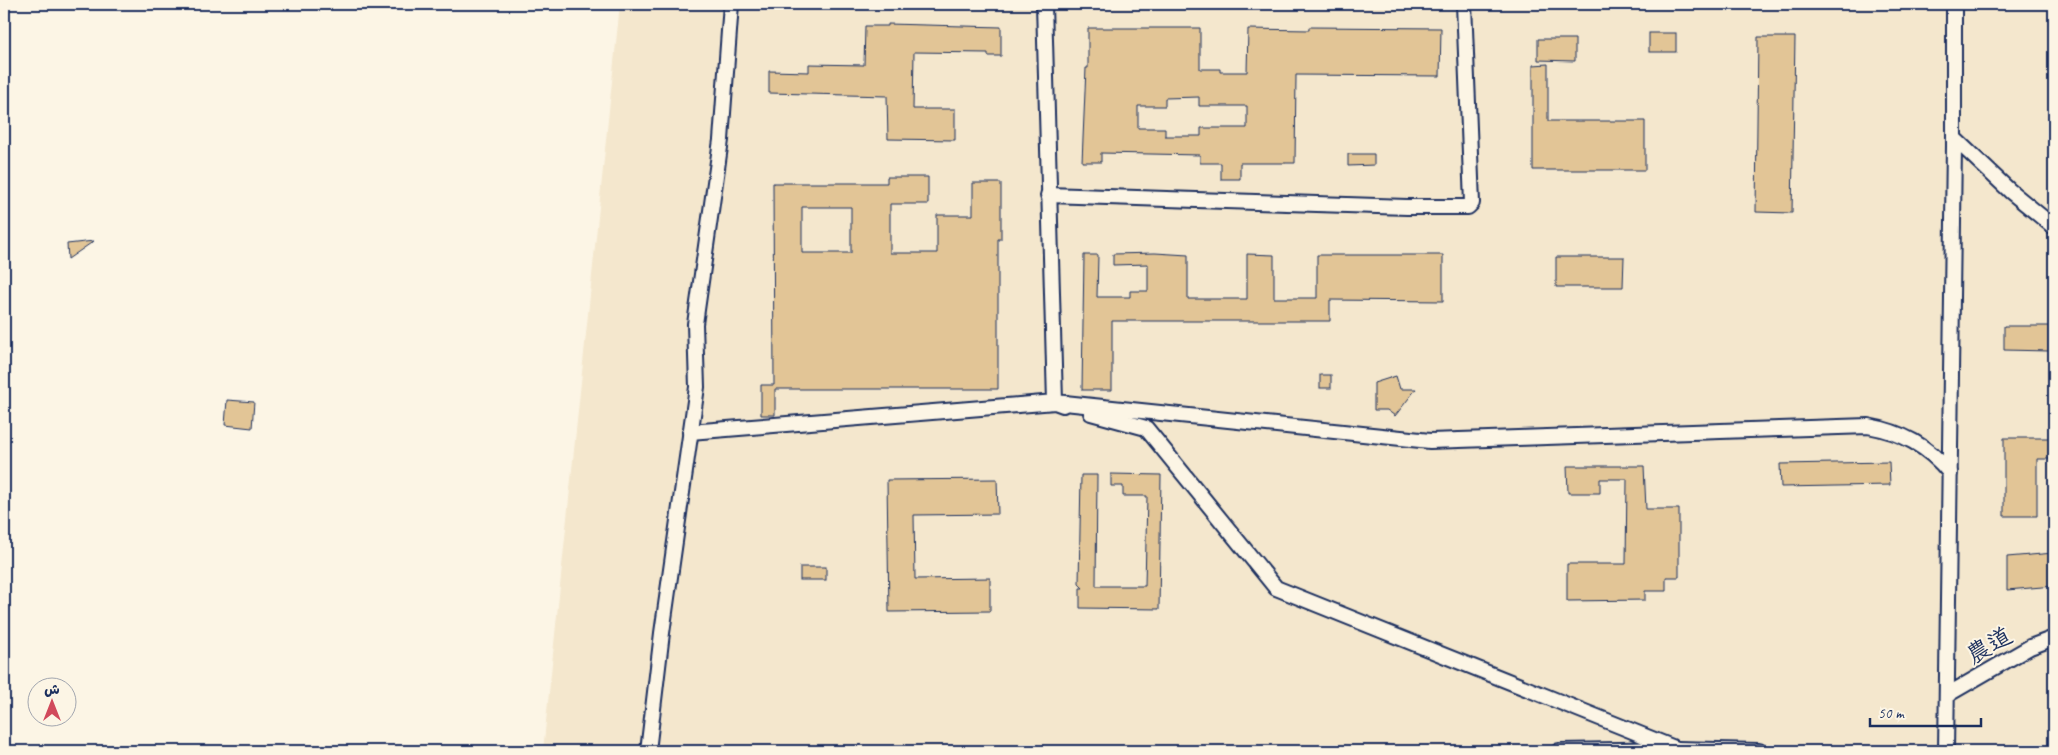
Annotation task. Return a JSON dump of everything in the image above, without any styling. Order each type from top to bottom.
[{"type":"street","points":[[648,751],[662,633],[696,387],[695,324],[721,140],[730,4]]},
{"type":"street","points":[[1044,4],[1055,402]]},
{"type":"street","points":[[1048,195],[1408,207],[1468,207],[1472,203],[1472,170],[1464,4]]},
{"type":"street","points":[[1946,751],[1954,4]]},
{"type":"street","points":[[1954,138],[2010,191],[2054,227]]},
{"type":"street","points":[[690,432],[1055,402],[1430,441],[1868,426],[1882,428],[1909,438],[1932,453],[1950,473]]},
{"type":"street","points":[[1055,402],[1146,428],[1276,588],[1677,749]]},
{"type":"street","name":"農道","points":[[1947,695],[2030,647],[2054,638]]},
{"type":"street","points":[[1559,751],[1677,749],[1759,751]]},
{"type":"shaded area","points":[[620,4],[2054,4],[2054,751],[543,751]]},
{"type":"building","points":[[888,24],[1001,27],[1001,56],[988,56],[988,53],[914,52],[913,109],[955,109],[955,140],[888,139],[887,96],[769,93],[769,71],[809,72],[809,64],[864,65],[865,26],[888,26]]},
{"type":"building","points":[[1309,27],[1441,28],[1440,76],[1296,75],[1295,163],[1240,163],[1240,179],[1221,179],[1221,163],[1200,163],[1200,155],[1101,153],[1101,162],[1082,162],[1086,68],[1088,68],[1088,28],[1200,28],[1200,69],[1220,69],[1220,72],[1247,72],[1248,29],[1309,30]],"holes":[[[1199,97],[1199,106],[1247,106],[1247,128],[1201,128],[1201,136],[1165,136],[1165,128],[1138,128],[1138,106],[1165,106],[1165,98]]]},
{"type":"building","points":[[1649,33],[1676,33],[1676,52],[1649,52]]},
{"type":"building","points":[[1758,37],[1795,37],[1792,213],[1756,212]]},
{"type":"building","points":[[1538,39],[1575,39],[1575,61],[1538,60]]},
{"type":"building","points":[[1548,64],[1548,121],[1645,121],[1645,170],[1533,170],[1533,65]]},
{"type":"building","points":[[1348,154],[1374,154],[1374,165],[1348,166]]},
{"type":"building","points":[[887,177],[928,177],[928,204],[890,204],[890,253],[937,253],[937,215],[973,215],[973,183],[1001,183],[1001,239],[998,239],[998,389],[775,389],[775,415],[761,415],[761,385],[774,385],[773,183],[887,183]],"holes":[[[802,207],[851,207],[851,253],[802,253]]]},
{"type":"building","points":[[94,241],[68,259],[67,244]]},
{"type":"building","points":[[1155,253],[1188,255],[1188,299],[1247,299],[1247,254],[1274,255],[1274,298],[1317,298],[1317,255],[1443,255],[1443,301],[1330,300],[1330,321],[1112,321],[1112,390],[1082,390],[1084,255],[1098,255],[1097,297],[1130,297],[1130,291],[1148,291],[1148,264],[1113,265],[1113,254]]},
{"type":"building","points":[[1556,257],[1624,257],[1623,287],[1556,287]]},
{"type":"building","points":[[2004,326],[2049,326],[2049,351],[2004,350]]},
{"type":"building","points":[[1320,375],[1331,375],[1331,388],[1320,388]]},
{"type":"building","points":[[1396,376],[1400,389],[1416,389],[1395,416],[1387,410],[1374,410],[1374,383]]},
{"type":"building","points":[[227,400],[254,402],[252,428],[225,425]]},
{"type":"building","points":[[2004,438],[2054,438],[2054,459],[2037,459],[2037,516],[2004,516]]},
{"type":"building","points":[[1889,462],[1890,485],[1781,487],[1780,464]]},
{"type":"building","points":[[1567,466],[1644,466],[1646,509],[1679,509],[1679,577],[1666,577],[1666,591],[1645,591],[1645,600],[1567,601],[1567,564],[1626,564],[1627,479],[1600,479],[1600,493],[1568,493]]},
{"type":"building","points":[[1111,474],[1161,475],[1159,609],[1080,608],[1080,588],[1083,588],[1079,584],[1081,475],[1097,475],[1096,586],[1145,586],[1147,496],[1123,496],[1123,486],[1111,486]]},
{"type":"building","points":[[997,479],[998,514],[914,515],[915,579],[990,578],[990,611],[889,612],[887,480]]},
{"type":"building","points":[[2054,553],[2054,586],[2007,590],[2007,557]]},
{"type":"building","points":[[800,567],[826,567],[826,580],[800,580]]}]
